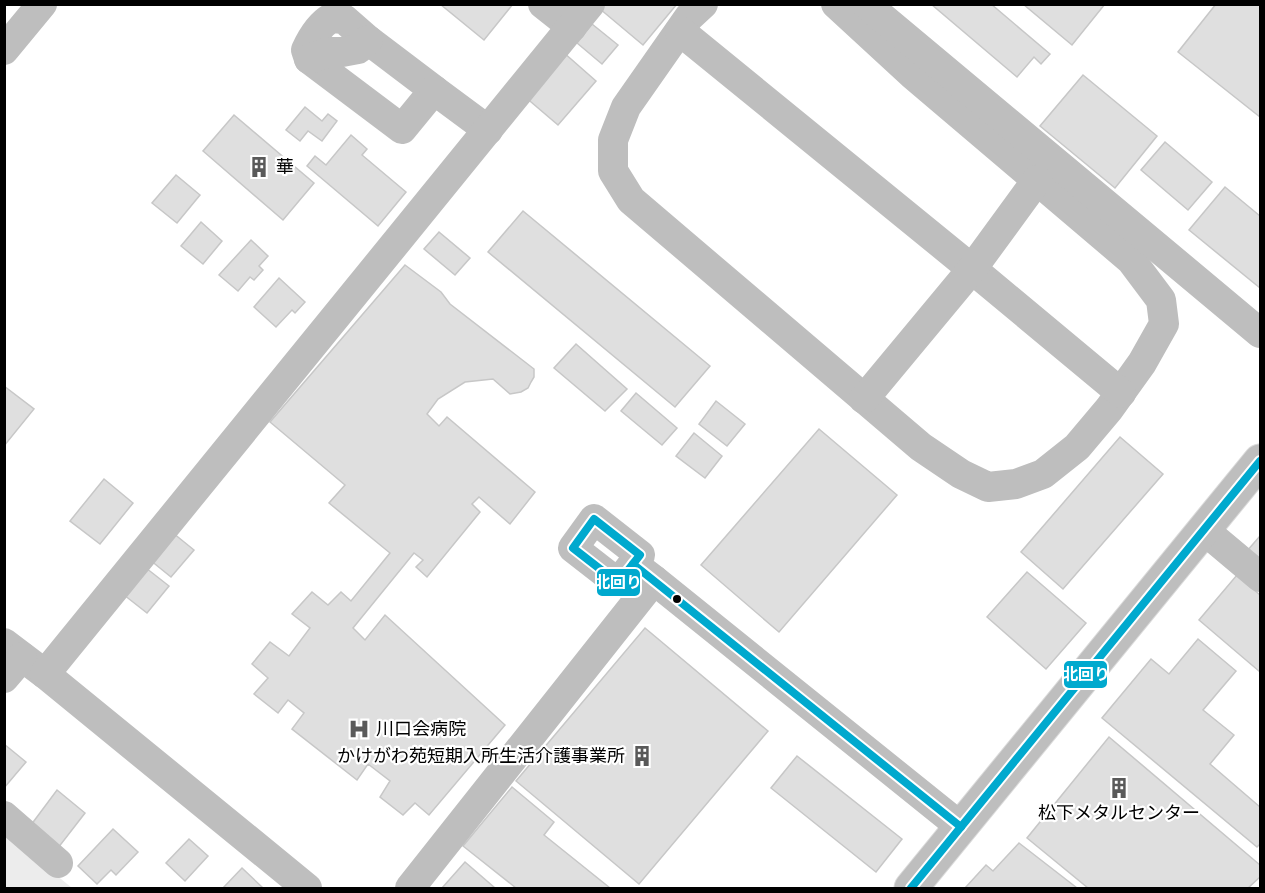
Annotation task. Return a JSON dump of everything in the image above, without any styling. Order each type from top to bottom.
[{"type":"main road","points":[[911,888],[1260,461]]},
{"type":"street","points":[[4,50],[42,4]]},
{"type":"street","points":[[307,888],[19,663],[488,130],[581,16],[543,4]]},
{"type":"street","points":[[703,4],[689,17],[626,107],[613,140],[613,171],[631,200],[921,447],[961,474],[988,487],[1016,484],[1043,474],[1077,447],[1142,363],[1164,324],[1161,300],[1131,260],[912,74],[836,4]]},
{"type":"street","points":[[866,4],[1260,333]]},
{"type":"street","points":[[434,90],[402,129],[309,59],[306,50],[324,22],[331,18],[344,19],[368,40],[488,130]]},
{"type":"street","points":[[680,31],[1121,393]]},
{"type":"street","points":[[864,399],[972,269],[1037,180]]},
{"type":"street","points":[[1204,530],[1260,577]]},
{"type":"street","points":[[410,888],[644,572],[962,827]]},
{"type":"street","points":[[4,816],[58,863]]},
{"type":"shaded area","points":[[5,833],[72,888],[5,888]]},
{"type":"building","points":[[440,4],[513,4],[484,40]]},
{"type":"building","points":[[604,4],[677,4],[643,45],[600,9]]},
{"type":"building","points":[[931,4],[991,4],[1050,54],[1041,64],[1034,57],[1017,77]]},
{"type":"building","points":[[1023,4],[1105,4],[1072,45]]},
{"type":"building","points":[[1216,4],[1260,4],[1260,117],[1178,52]]},
{"type":"building","points":[[592,24],[618,45],[602,64],[577,43]]},
{"type":"building","points":[[563,52],[596,81],[558,125],[524,96]]},
{"type":"building","points":[[1083,75],[1157,136],[1115,188],[1040,126]]},
{"type":"building","points":[[305,107],[322,121],[328,114],[337,121],[322,141],[308,131],[300,141],[286,130]]},
{"type":"building","name":"華","points":[[234,115],[314,183],[283,220],[203,151]]},
{"type":"building","points":[[351,135],[367,149],[362,155],[406,192],[378,226],[307,166],[315,156],[326,165]]},
{"type":"building","points":[[1165,142],[1212,182],[1188,210],[1141,170]]},
{"type":"building","points":[[176,175],[200,195],[177,223],[152,203]]},
{"type":"building","points":[[1225,187],[1260,216],[1260,288],[1189,230]]},
{"type":"building","points":[[523,211],[710,366],[675,407],[488,252]]},
{"type":"building","points":[[201,222],[222,241],[203,264],[181,246]]},
{"type":"building","points":[[439,232],[470,258],[455,275],[424,249]]},
{"type":"building","points":[[251,240],[268,256],[259,266],[263,270],[254,280],[250,277],[238,291],[219,275]]},
{"type":"building","points":[[405,265],[441,292],[450,304],[534,369],[534,377],[528,388],[521,392],[510,394],[493,379],[465,382],[438,399],[427,414],[439,426],[447,417],[535,492],[510,524],[479,497],[472,504],[480,512],[427,577],[416,567],[423,560],[414,553],[353,628],[365,640],[385,615],[505,725],[429,815],[415,803],[403,815],[380,797],[390,781],[368,764],[357,780],[292,729],[304,713],[288,700],[278,713],[254,694],[268,678],[252,664],[270,642],[289,656],[310,628],[292,614],[312,592],[328,605],[341,592],[351,601],[390,553],[329,503],[345,485],[270,422]]},
{"type":"building","points":[[279,278],[305,302],[295,313],[292,310],[276,327],[254,307]]},
{"type":"building","points":[[576,344],[627,389],[605,411],[554,368]]},
{"type":"building","points":[[4,386],[34,409],[4,446]]},
{"type":"building","points":[[636,393],[677,428],[662,445],[621,411]]},
{"type":"building","points":[[716,401],[745,424],[727,446],[699,424]]},
{"type":"building","points":[[819,429],[897,495],[779,632],[701,565]]},
{"type":"building","points":[[694,433],[722,456],[705,478],[676,456]]},
{"type":"building","points":[[1120,437],[1163,474],[1063,589],[1021,552]]},
{"type":"building","points":[[104,479],[133,503],[100,544],[70,521]]},
{"type":"building","points":[[173,533],[194,550],[171,577],[150,560]]},
{"type":"building","points":[[1260,536],[1260,562],[1247,551]]},
{"type":"building","points":[[146,568],[169,586],[147,613],[124,595]]},
{"type":"building","points":[[1027,572],[1086,623],[1046,669],[987,617]]},
{"type":"building","points":[[1237,575],[1260,595],[1260,672],[1199,620]]},
{"type":"building","name":"かけがわ苑短期入所生活介護事業所","points":[[645,628],[768,731],[639,884],[516,781]]},
{"type":"building","points":[[1198,639],[1236,671],[1203,710],[1234,735],[1210,764],[1260,807],[1260,844],[1257,847],[1102,718],[1151,659],[1169,674]]},
{"type":"building","name":"松下メタルセンター","points":[[1109,737],[1260,865],[1260,877],[1248,888],[1088,888],[1027,838]]},
{"type":"building","points":[[4,744],[26,762],[4,788]]},
{"type":"building","points":[[797,756],[902,839],[876,872],[771,788]]},
{"type":"building","name":"かけがわ苑短期入所生活介護事業所","points":[[512,787],[554,822],[544,835],[610,888],[516,888],[463,846]]},
{"type":"building","points":[[57,790],[85,813],[58,848],[31,825]]},
{"type":"building","points":[[113,829],[138,852],[116,875],[111,870],[97,884],[78,866]]},
{"type":"building","points":[[189,839],[208,856],[185,881],[166,863]]},
{"type":"building","points":[[1019,843],[1077,888],[965,888],[986,865],[993,871]]},
{"type":"building","points":[[465,862],[495,888],[442,888]]},
{"type":"building","points":[[242,868],[263,888],[223,888]]},
{"type":"transit line","name":"北回り","points":[[911,888],[1260,461]]},
{"type":"transit line","name":"北回り","points":[[594,519],[640,555],[618,583],[573,548],[594,519]]},
{"type":"transit line","name":"北回り","points":[[633,564],[961,827]]},
{"type":"place","name":"華","points":[[259,167]]},
{"type":"place","name":"川口会病院","points":[[359,729]]},
{"type":"place","name":"かけがわ苑短期入所生活介護事業所","points":[[642,756]]},
{"type":"place","name":"松下メタルセンター","points":[[1119,788]]}]
